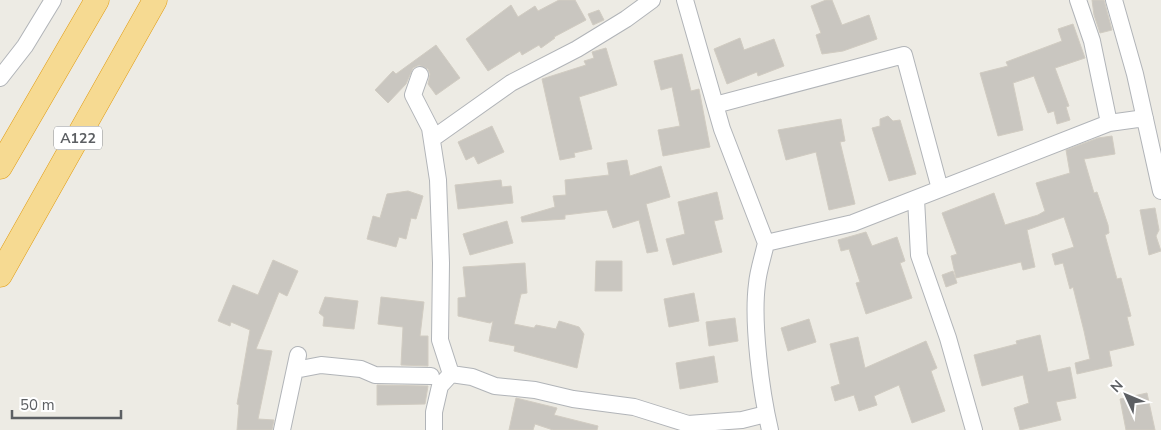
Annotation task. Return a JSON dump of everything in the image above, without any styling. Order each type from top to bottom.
[{"type":"highway","points":[[0,167],[97,0]]},
{"type":"highway","name":"A122","points":[[0,275],[155,0]]},
{"type":"street","points":[[0,78],[25,46],[52,0]]},
{"type":"street","points":[[432,139],[511,83],[577,49],[652,0]]},
{"type":"street","points":[[452,374],[472,377],[496,386],[535,390],[573,399],[634,407],[688,424],[742,420],[768,422],[757,321],[757,284],[766,243],[722,129],[684,0]]},
{"type":"street","points":[[1078,0],[1092,41],[1109,123]]},
{"type":"street","points":[[1114,0],[1145,118],[1157,154],[1161,192]]},
{"type":"street","points":[[715,105],[904,55],[940,190]]},
{"type":"street","points":[[420,76],[413,94],[430,128],[432,139],[439,198],[440,340],[452,374]]},
{"type":"street","points":[[766,243],[853,223],[1109,123],[1145,118]]},
{"type":"street","points":[[916,199],[920,255],[948,338],[974,430]]},
{"type":"street","points":[[282,430],[296,363],[361,369],[375,375],[431,376]]},
{"type":"street","points":[[434,430],[434,412],[440,386],[452,374]]},
{"type":"building","points":[[559,0],[575,0],[586,20],[554,37],[541,48],[539,45],[522,55],[520,51],[488,71],[466,39],[511,5],[518,17],[535,6],[538,11]]},
{"type":"building","points":[[826,0],[832,0],[842,25],[869,15],[877,39],[843,51],[822,54],[816,35],[821,33],[811,6]]},
{"type":"building","points":[[1092,0],[1104,0],[1112,30],[1100,33],[1094,15]]},
{"type":"building","points":[[599,10],[604,20],[593,25],[588,14]]},
{"type":"building","points":[[1073,24],[1085,58],[1055,68],[1069,106],[1066,107],[1070,120],[1057,124],[1054,111],[1048,113],[1034,76],[1013,83],[1023,130],[998,136],[980,73],[1008,66],[1006,62],[1062,41],[1058,29]]},
{"type":"building","points":[[740,38],[744,50],[774,39],[784,66],[758,76],[757,72],[727,84],[714,49]]},
{"type":"building","points":[[436,45],[460,78],[436,95],[428,84],[430,74],[428,69],[419,65],[413,68],[406,84],[388,103],[375,90],[393,71],[396,74]]},
{"type":"building","points":[[606,48],[617,85],[579,97],[592,149],[574,153],[575,157],[560,160],[542,79],[586,65],[584,61],[594,58],[592,52]]},
{"type":"building","points":[[682,54],[691,91],[699,89],[710,147],[663,156],[658,130],[680,126],[672,87],[661,90],[654,61]]},
{"type":"building","points":[[888,116],[893,121],[900,120],[916,174],[889,181],[872,128],[880,126],[880,119]]},
{"type":"building","points":[[841,119],[845,141],[840,142],[855,204],[829,210],[816,152],[786,160],[778,130]]},
{"type":"building","points":[[492,126],[504,152],[478,164],[474,156],[466,160],[458,142]]},
{"type":"building","points":[[1112,136],[1115,154],[1084,159],[1094,193],[1097,192],[1108,225],[1109,233],[1105,235],[1117,279],[1121,278],[1131,316],[1127,317],[1134,345],[1109,351],[1112,366],[1077,374],[1075,363],[1090,359],[1073,287],[1070,289],[1063,263],[1055,265],[1052,254],[1074,247],[1064,217],[1027,230],[1035,267],[1023,270],[1021,262],[956,278],[951,256],[957,254],[942,213],[994,193],[1005,225],[1038,215],[1045,211],[1036,183],[1070,173],[1066,150],[1098,138]]},
{"type":"building","points":[[627,160],[630,176],[661,166],[670,197],[646,204],[658,251],[647,253],[639,220],[613,228],[607,210],[565,215],[565,219],[522,222],[521,217],[555,207],[553,196],[566,195],[565,180],[609,175],[607,163]]},
{"type":"building","points":[[501,180],[502,187],[511,186],[513,203],[458,209],[455,185]]},
{"type":"building","points":[[408,191],[423,196],[416,219],[411,218],[406,239],[399,237],[396,247],[367,239],[373,216],[380,218],[387,194]]},
{"type":"building","points":[[717,192],[723,219],[714,221],[722,252],[673,265],[666,239],[685,234],[678,202]]},
{"type":"building","points":[[1155,208],[1159,230],[1156,236],[1161,251],[1149,255],[1140,210]]},
{"type":"building","points":[[507,221],[513,243],[470,255],[463,234]]},
{"type":"building","points":[[866,232],[872,246],[897,237],[905,261],[900,263],[912,298],[866,314],[856,283],[860,282],[849,249],[841,251],[838,240]]},
{"type":"building","points":[[273,260],[298,271],[287,296],[279,292],[256,349],[272,351],[258,419],[274,420],[272,430],[237,430],[239,405],[237,404],[250,330],[231,322],[230,326],[218,321],[233,285],[258,295]]},
{"type":"building","points":[[596,261],[622,261],[622,291],[595,291]]},
{"type":"building","points":[[525,263],[527,293],[521,294],[514,324],[534,328],[536,325],[556,329],[559,321],[579,327],[584,334],[577,368],[514,351],[515,346],[489,341],[493,321],[490,323],[458,316],[458,298],[466,297],[463,267]]},
{"type":"building","points":[[953,271],[957,283],[946,287],[942,275]]},
{"type":"building","points":[[694,293],[699,321],[669,327],[664,299]]},
{"type":"building","points":[[325,297],[358,301],[354,329],[323,326],[324,317],[319,313]]},
{"type":"building","points":[[381,297],[424,302],[420,336],[428,336],[428,366],[401,365],[403,327],[378,324]]},
{"type":"building","points":[[735,318],[738,341],[709,346],[706,322]]},
{"type":"building","points":[[809,319],[816,342],[788,351],[781,328]]},
{"type":"building","points":[[1040,335],[1048,372],[1070,367],[1076,398],[1056,402],[1061,420],[1020,430],[1014,408],[1029,403],[1023,375],[982,386],[974,355],[1017,344],[1016,341]]},
{"type":"building","points":[[858,337],[865,368],[926,341],[937,368],[931,371],[945,411],[912,423],[899,385],[874,396],[877,405],[859,411],[854,395],[835,401],[831,387],[840,384],[830,344]]},
{"type":"building","points":[[714,356],[718,382],[680,389],[676,363]]},
{"type":"building","points":[[377,385],[428,386],[425,404],[377,405]]},
{"type":"building","points":[[1147,393],[1155,430],[1126,430],[1120,399]]},
{"type":"building","points":[[516,398],[557,408],[554,415],[598,426],[597,430],[553,430],[535,424],[533,430],[509,430]]}]
